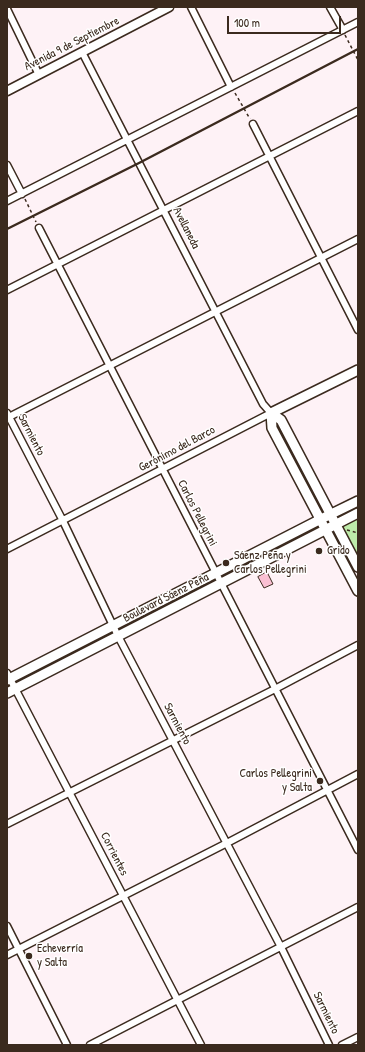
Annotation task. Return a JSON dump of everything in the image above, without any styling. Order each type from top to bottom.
[{"type":"main road","name":"Gerónimo del Barco","points":[[271,413],[358,370]]},
{"type":"main road","name":"Avellaneda","points":[[271,413],[281,420],[358,567]]},
{"type":"main road","name":"Avellaneda","points":[[271,413],[272,428],[358,591]]},
{"type":"main road","name":"Boulevard Sáenz Peña","points":[[8,677],[113,626],[358,501]]},
{"type":"main road","name":"Boulevard Sáenz Peña","points":[[11,691],[358,514]]},
{"type":"street","name":"Avenida 9 de Septiembre","points":[[7,91],[169,7]]},
{"type":"street","points":[[191,7],[231,87]]},
{"type":"street","points":[[330,7],[342,30]]},
{"type":"street","points":[[7,9],[39,75]]},
{"type":"street","points":[[7,201],[358,22]]},
{"type":"street","name":"Avellaneda","points":[[82,52],[263,404],[271,413]]},
{"type":"street","points":[[7,290],[358,111]]},
{"type":"street","points":[[253,124],[358,330]]},
{"type":"street","points":[[7,165],[22,194]]},
{"type":"street","name":"Carlos Pellegrini","points":[[39,228],[358,850]]},
{"type":"street","points":[[8,416],[110,366],[358,239]]},
{"type":"street","name":"Gerónimo del Barco","points":[[7,549],[163,470],[271,413]]},
{"type":"street","name":"Sarmiento","points":[[8,416],[63,521],[118,636],[281,947],[329,1045]]},
{"type":"street","points":[[7,824],[276,689],[358,645]]},
{"type":"street","name":"Corrientes","points":[[8,677],[11,691],[70,792],[201,1045]]},
{"type":"street","points":[[7,955],[227,843],[358,774]]},
{"type":"street","points":[[90,1045],[358,907]]},
{"type":"street","points":[[7,926],[68,1045]]},
{"type":"street","points":[[342,1045],[358,1037]]},
{"type":"path","points":[[342,30],[358,60]]},
{"type":"path","points":[[231,87],[253,124]]},
{"type":"path","points":[[22,194],[39,228]]},
{"type":"green space","points":[[358,513],[358,567],[337,525]]},
{"type":"building","points":[[267,572],[273,584],[264,588],[258,577]]},
{"type":"railway","points":[[7,229],[139,163],[358,49]]},
{"type":"place","name":"Grido","points":[[319,551]]},
{"type":"place","name":"Sáenz Peña y Carlos Pellegrini","points":[[226,563]]},
{"type":"place","name":"Carlos Pellegrini y Salta","points":[[320,781]]},
{"type":"place","name":"Echeverría y Salta","points":[[29,956]]}]
